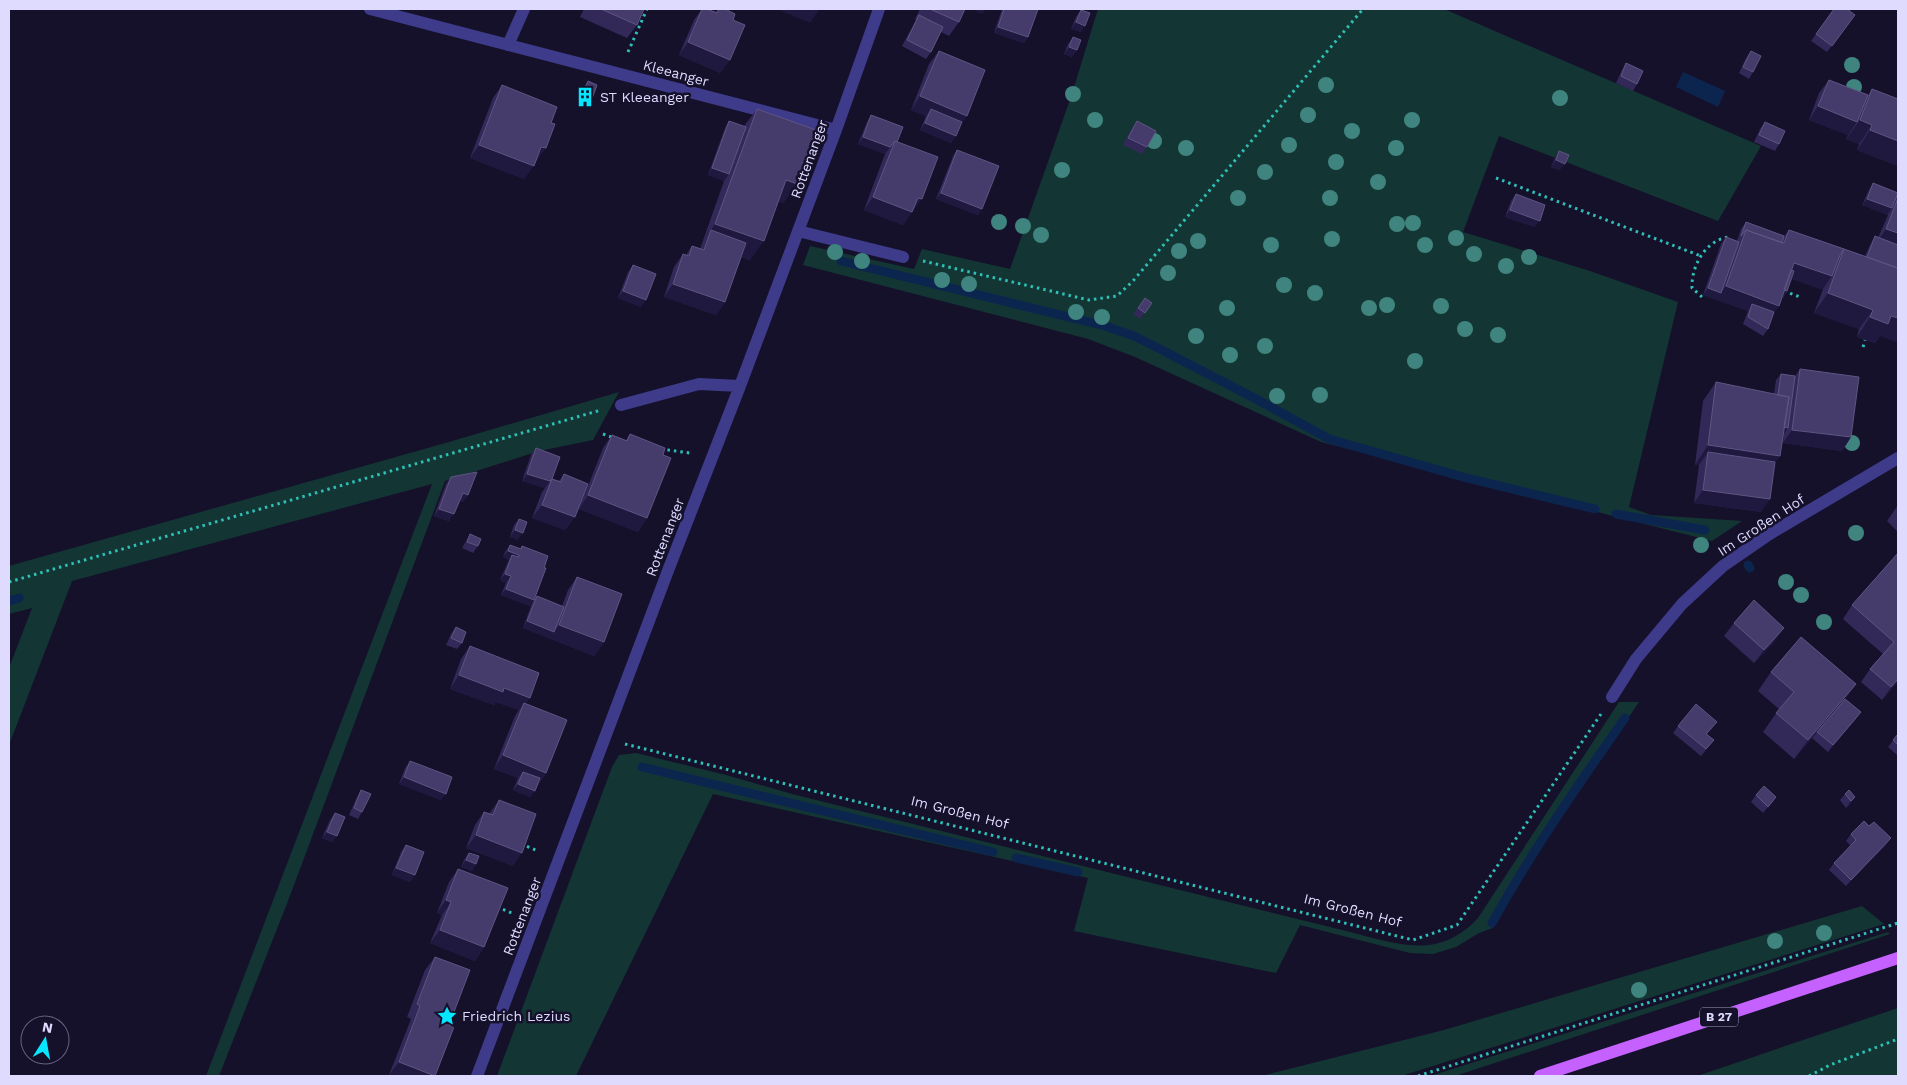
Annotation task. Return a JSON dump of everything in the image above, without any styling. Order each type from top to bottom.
[{"type":"main road","name":"B 27","points":[[1540,1076],[1898,958]]},
{"type":"street","name":"Kleeanger","points":[[370,9],[836,130]]},
{"type":"street","points":[[508,45],[524,9]]},
{"type":"street","name":"Rottenanger","points":[[478,1076],[740,386],[836,130],[879,9]]},
{"type":"street","points":[[798,231],[903,257]]},
{"type":"street","points":[[621,405],[699,384],[740,386]]},
{"type":"street","name":"Im Großen Hof","points":[[1612,697],[1636,659],[1682,604],[1723,566],[1768,534],[1898,458]]},
{"type":"path","points":[[618,73],[647,9]]},
{"type":"path","points":[[903,257],[1089,300],[1118,296],[1140,273],[1363,9]]},
{"type":"path","points":[[1496,178],[1701,256]]},
{"type":"path","points":[[1702,297],[1692,288],[1691,282],[1701,256],[1717,241],[1725,237],[1731,237]]},
{"type":"path","points":[[1780,290],[1800,297]]},
{"type":"path","points":[[1863,347],[1866,340]]},
{"type":"path","points":[[9,582],[621,405]]},
{"type":"path","points":[[603,434],[620,440]]},
{"type":"path","points":[[659,449],[713,456]]},
{"type":"path","name":"Im Großen Hof","points":[[606,739],[1413,940],[1457,925],[1612,697]]},
{"type":"path","points":[[1418,1076],[1898,923]]},
{"type":"path","points":[[1809,1076],[1830,1065],[1898,1039]]},
{"type":"green space","points":[[1098,9],[1444,9],[1761,146],[1718,221],[1499,136],[1463,232],[1590,271],[1678,302],[1629,507],[1651,515],[1742,521],[1712,541],[1321,442],[1135,357],[1088,339],[803,265],[810,246],[914,269],[922,249],[1010,269],[1071,97]]},
{"type":"green space","points":[[619,392],[593,440],[539,451],[445,481],[288,901],[219,1076],[206,1076],[432,484],[72,581],[9,745],[9,668],[32,608],[9,614],[9,566]]},
{"type":"green space","points":[[1619,702],[1639,702],[1525,870],[1493,928],[1479,933],[1456,947],[1433,954],[1410,953],[1300,925],[1276,973],[1074,931],[1088,878],[713,794],[576,1076],[497,1076],[612,767],[619,755],[636,753],[726,775],[792,794],[1379,940],[1414,945],[1430,945],[1447,941],[1462,932],[1478,918]]},
{"type":"green space","points":[[1862,906],[1884,924],[1401,1076],[1261,1076],[1444,1030]]},
{"type":"green space","points":[[1888,932],[1890,934],[1455,1076],[1430,1076]]},
{"type":"green space","points":[[1898,1008],[1898,1076],[1697,1076]]},
{"type":"water","points":[[1683,72],[1725,91],[1718,107],[1676,87]]},
{"type":"building","points":[[601,9],[644,9],[637,25]]},
{"type":"building","points":[[702,9],[717,13],[719,9],[725,9],[735,14],[733,20],[745,25],[730,60],[688,42]]},
{"type":"building","points":[[930,9],[965,9],[959,22]]},
{"type":"building","points":[[1004,9],[1038,9],[1028,37],[998,27]]},
{"type":"building","points":[[1834,9],[1847,9],[1855,15],[1832,46],[1816,34]]},
{"type":"building","points":[[1081,10],[1090,13],[1085,26],[1076,22]]},
{"type":"building","points":[[919,15],[943,27],[931,52],[907,40]]},
{"type":"building","points":[[1073,37],[1081,40],[1077,50],[1069,47]]},
{"type":"building","points":[[939,51],[985,70],[967,116],[920,96]]},
{"type":"building","points":[[1751,51],[1761,56],[1753,72],[1743,67]]},
{"type":"building","points":[[1626,63],[1643,71],[1637,84],[1621,76]]},
{"type":"building","points":[[1829,80],[1868,95],[1857,122],[1818,106]]},
{"type":"building","points":[[588,81],[597,85],[592,99],[582,96]]},
{"type":"building","points":[[502,85],[557,107],[551,123],[555,124],[546,148],[541,147],[534,166],[479,145]]},
{"type":"building","points":[[1872,89],[1898,99],[1898,141],[1870,130],[1872,125],[1860,120]]},
{"type":"building","points":[[757,109],[816,130],[797,184],[786,180],[764,241],[715,224]]},
{"type":"building","points":[[931,109],[962,122],[956,136],[925,123]]},
{"type":"building","points":[[871,115],[903,127],[897,142],[895,141],[890,147],[863,137]]},
{"type":"building","points":[[729,121],[746,127],[729,174],[712,168]]},
{"type":"building","points":[[1137,121],[1156,131],[1147,147],[1128,138]]},
{"type":"building","points":[[1765,122],[1785,131],[1779,144],[1759,135]]},
{"type":"building","points":[[895,141],[938,157],[922,199],[918,198],[912,212],[873,197]]},
{"type":"building","points":[[957,150],[999,166],[982,209],[941,193]]},
{"type":"building","points":[[1559,151],[1569,155],[1565,164],[1556,160]]},
{"type":"building","points":[[1873,183],[1898,193],[1892,208],[1867,199]]},
{"type":"building","points":[[1516,194],[1545,205],[1540,221],[1510,210]]},
{"type":"building","points":[[1898,198],[1898,233],[1886,229]]},
{"type":"building","points":[[1746,222],[1784,236],[1782,243],[1746,230],[1741,236]]},
{"type":"building","points":[[711,230],[746,243],[725,302],[673,284],[683,254],[689,256],[692,246],[704,250]]},
{"type":"building","points":[[1746,230],[1784,243],[1789,230],[1844,249],[1832,276],[1794,263],[1779,306],[1726,286]]},
{"type":"building","points":[[1875,236],[1898,245],[1897,268],[1867,257]]},
{"type":"building","points":[[1726,237],[1739,242],[1721,293],[1708,288]]},
{"type":"building","points":[[1844,249],[1898,268],[1898,318],[1891,316],[1888,324],[1870,317],[1873,310],[1828,293]]},
{"type":"building","points":[[633,265],[656,274],[646,300],[623,291]]},
{"type":"building","points":[[1791,270],[1794,271],[1787,291],[1784,290]]},
{"type":"building","points":[[1145,298],[1152,303],[1145,313],[1138,308]]},
{"type":"building","points":[[1752,304],[1774,312],[1768,329],[1748,317]]},
{"type":"building","points":[[1800,369],[1859,377],[1851,437],[1792,430]]},
{"type":"building","points":[[1781,374],[1795,376],[1788,428],[1784,427],[1789,397],[1778,395]]},
{"type":"building","points":[[1716,382],[1789,397],[1780,456],[1708,445]]},
{"type":"building","points":[[630,434],[665,448],[663,455],[671,458],[647,518],[588,495],[612,435],[627,441]]},
{"type":"building","points":[[536,448],[560,457],[550,481],[527,474]]},
{"type":"building","points":[[1708,452],[1775,462],[1770,499],[1703,490]]},
{"type":"building","points":[[477,472],[468,495],[463,493],[454,514],[439,509],[451,477]]},
{"type":"building","points":[[564,474],[588,484],[575,517],[542,505],[552,479],[561,482]]},
{"type":"building","points":[[519,519],[527,522],[523,533],[515,530]]},
{"type":"building","points":[[470,534],[481,539],[478,546],[467,542]]},
{"type":"building","points":[[510,545],[521,549],[522,546],[548,556],[544,568],[546,568],[534,600],[506,589],[511,576],[505,574],[512,555],[518,557],[519,555],[508,551]]},
{"type":"building","points":[[1898,553],[1898,679],[1891,687],[1870,669],[1894,642],[1852,605]]},
{"type":"building","points":[[577,577],[622,594],[604,642],[559,625]]},
{"type":"building","points":[[537,596],[564,607],[554,632],[527,621]]},
{"type":"building","points":[[1754,600],[1784,628],[1764,650],[1734,623]]},
{"type":"building","points":[[456,627],[466,632],[462,643],[451,638]]},
{"type":"building","points":[[1801,637],[1856,684],[1808,740],[1776,713],[1794,692],[1771,672]]},
{"type":"building","points":[[470,646],[539,673],[530,698],[504,688],[503,692],[459,675]]},
{"type":"building","points":[[1845,699],[1861,712],[1833,745],[1817,732]]},
{"type":"building","points":[[524,703],[567,720],[546,773],[503,755]]},
{"type":"building","points":[[1696,704],[1717,722],[1706,734],[1714,740],[1706,749],[1678,726]]},
{"type":"building","points":[[1898,734],[1898,745],[1893,740]]},
{"type":"building","points":[[410,761],[452,777],[446,794],[404,777]]},
{"type":"building","points":[[523,772],[540,778],[535,791],[518,784]]},
{"type":"building","points":[[1764,786],[1776,797],[1768,807],[1756,795]]},
{"type":"building","points":[[361,790],[371,794],[362,812],[354,808]]},
{"type":"building","points":[[1849,790],[1855,797],[1851,801],[1845,794]]},
{"type":"building","points":[[499,800],[536,814],[522,853],[476,835],[484,812],[493,815]]},
{"type":"building","points":[[335,813],[345,817],[337,836],[327,832]]},
{"type":"building","points":[[1864,821],[1869,826],[1874,822],[1891,838],[1851,880],[1834,863],[1856,840],[1851,834]]},
{"type":"building","points":[[406,845],[424,852],[415,875],[396,868]]},
{"type":"building","points":[[469,853],[479,856],[476,864],[466,860]]},
{"type":"building","points":[[458,869],[508,888],[484,947],[440,930],[451,902],[446,900]]},
{"type":"building","points":[[435,957],[470,970],[449,1025],[454,1027],[435,1076],[399,1062],[420,1006],[417,1004]]},
{"type":"waterway","points":[[841,261],[1105,326],[1134,336],[1158,348],[1329,439],[1463,477],[1595,509]]},
{"type":"waterway","points":[[1616,514],[1705,530]]},
{"type":"waterway","points":[[9,601],[19,598]]},
{"type":"waterway","points":[[1492,923],[1539,844],[1625,718]]},
{"type":"waterway","points":[[642,767],[993,852]]},
{"type":"waterway","points":[[1016,858],[1078,872]]},
{"type":"place","name":"ST Kleeanger","points":[[585,97]]},
{"type":"place","name":"Friedrich Lezius","points":[[447,1016]]}]
